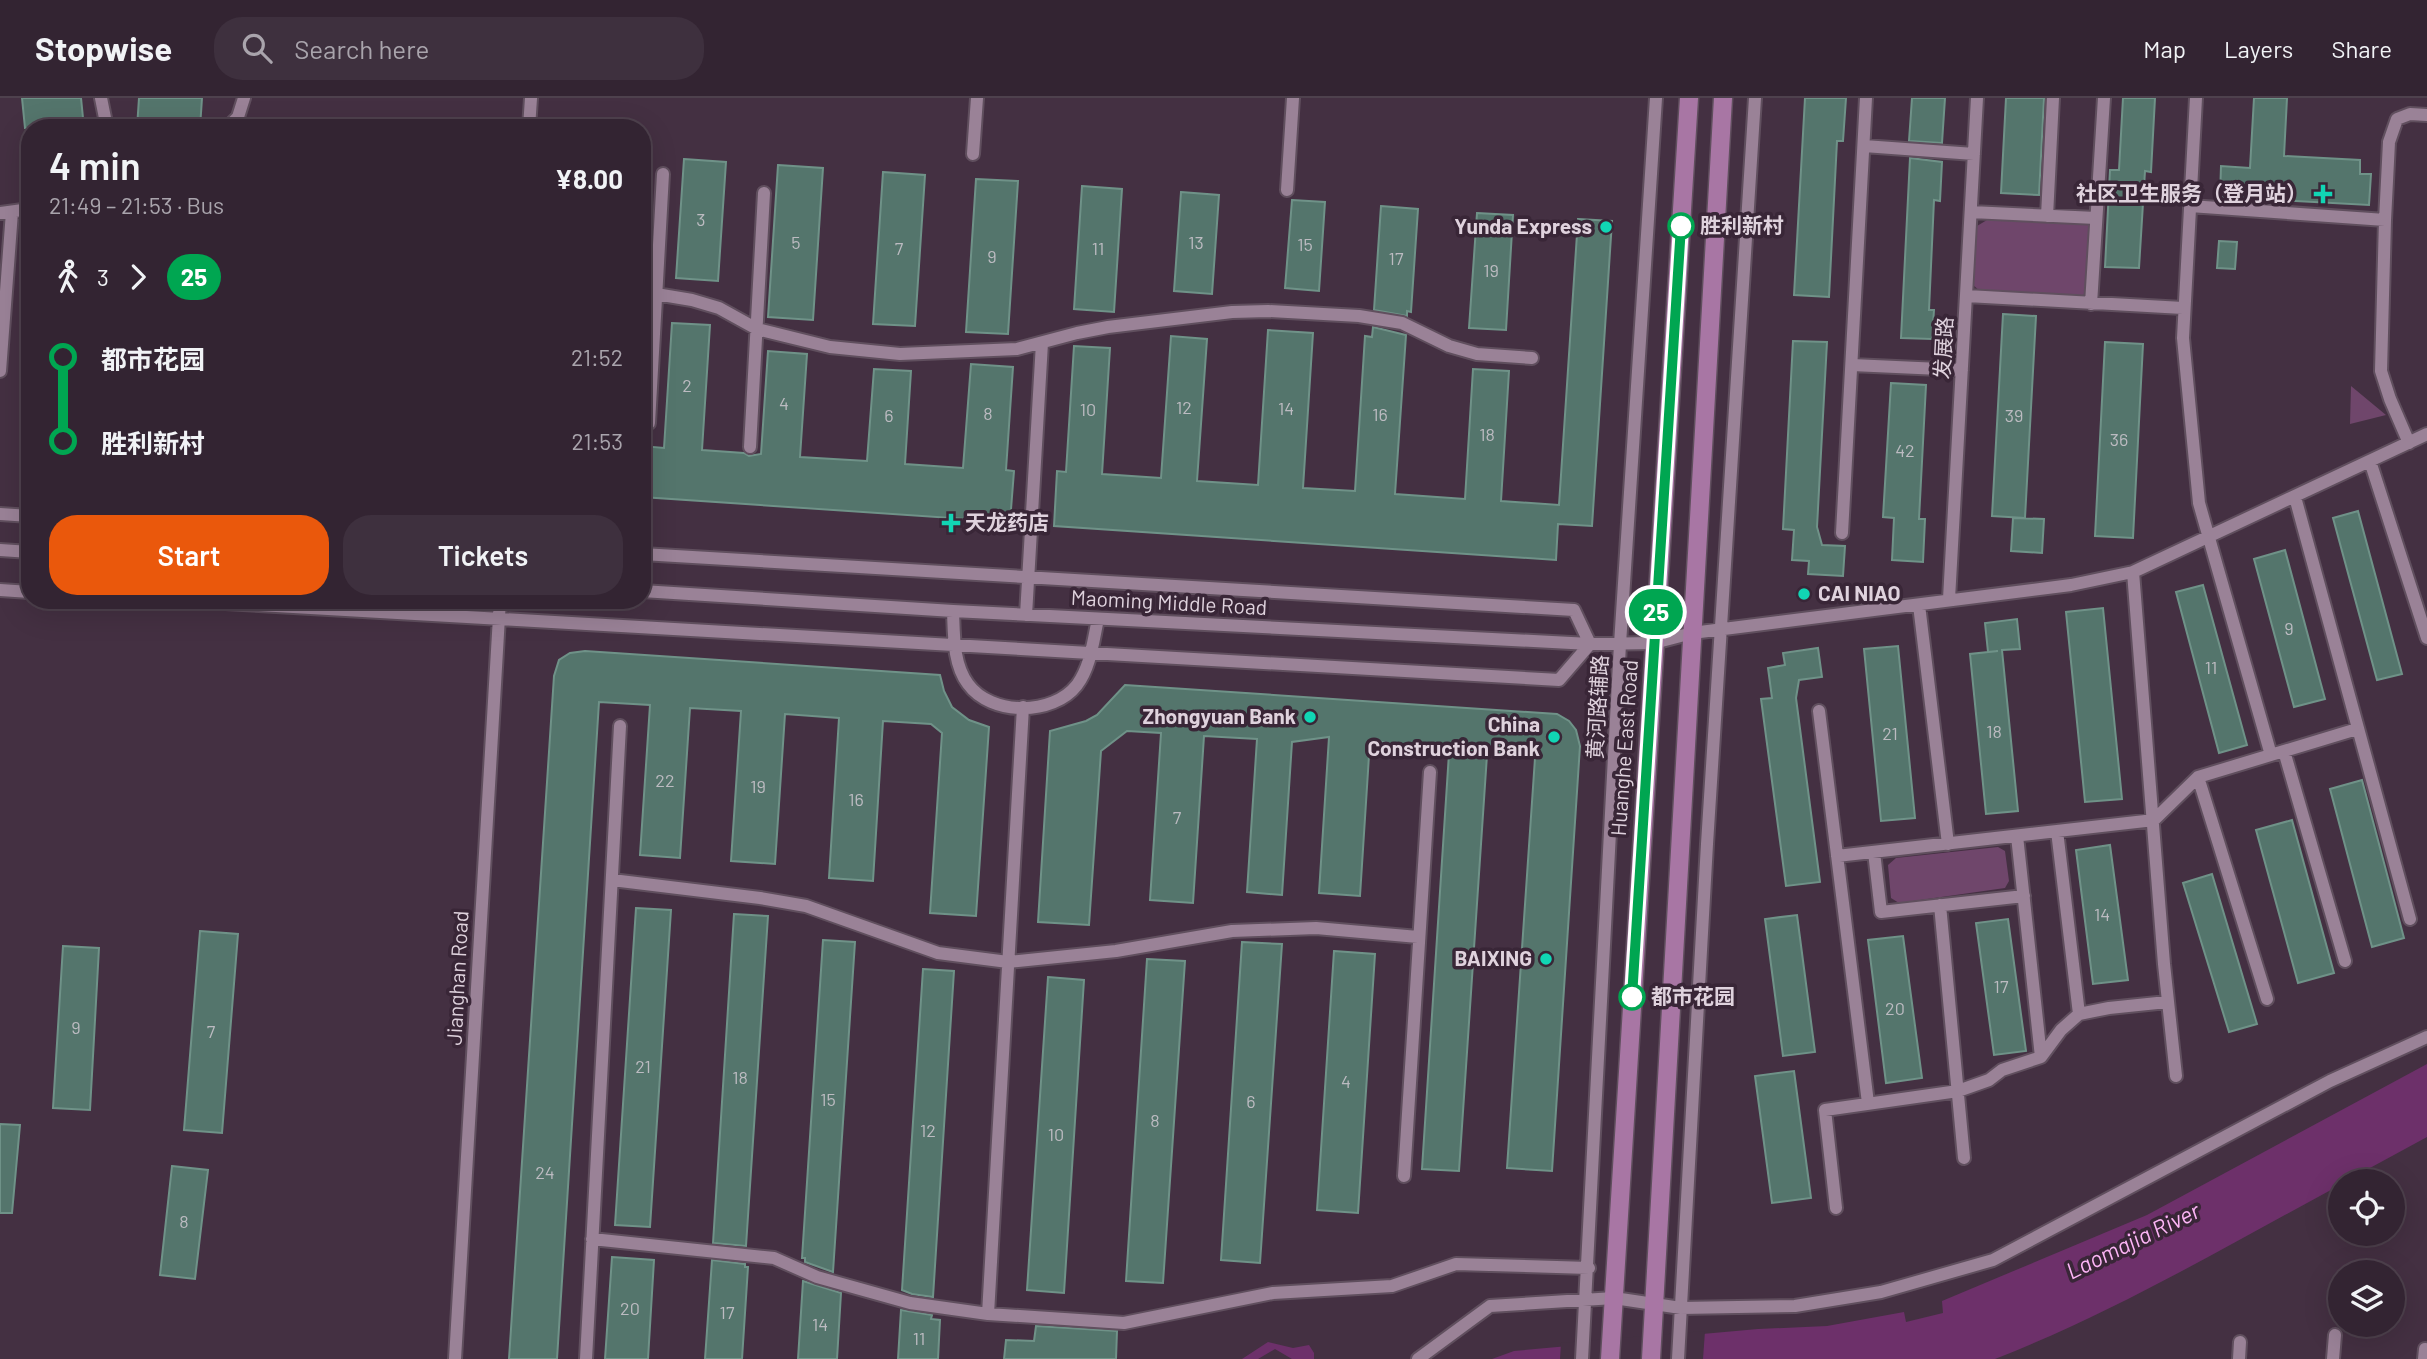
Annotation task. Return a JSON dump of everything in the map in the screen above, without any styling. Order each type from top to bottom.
[{"type":"main road","name":"Huanghe East Road","points":[[1610,1359],[1689,98]]},
{"type":"main road","points":[[1651,1359],[1723,98]]},
{"type":"street","points":[[101,98],[105,119]]},
{"type":"street","points":[[236,119],[244,98]]},
{"type":"street","points":[[530,119],[531,98]]},
{"type":"street","points":[[973,154],[976,98]]},
{"type":"street","points":[[1287,190],[1293,98]]},
{"type":"street","name":"黄河路辅路","points":[[1582,1359],[1620,644],[1656,98]]},
{"type":"street","points":[[1678,1359],[1720,629],[1755,98]]},
{"type":"street","points":[[1842,533],[1866,98]]},
{"type":"street","name":"发展路","points":[[1949,600],[1977,98]]},
{"type":"street","points":[[2047,216],[2053,98]]},
{"type":"street","points":[[2091,304],[2104,98]]},
{"type":"street","points":[[2196,98],[2183,338],[2199,503],[2345,961]]},
{"type":"street","points":[[2409,443],[2381,371],[2389,142],[2397,119],[2410,114],[2427,115]]},
{"type":"street","points":[[1864,146],[1974,154]]},
{"type":"street","points":[[651,386],[663,174]]},
{"type":"street","points":[[750,447],[764,193]]},
{"type":"street","points":[[2190,206],[2385,220]]},
{"type":"street","points":[[0,371],[6,212]]},
{"type":"street","points":[[1971,212],[2096,218]]},
{"type":"street","points":[[656,294],[719,308],[757,329],[830,347],[900,354],[998,352],[1108,327],[1232,312],[1268,311],[1359,316],[1402,323],[1449,346],[1477,354],[1532,358]]},
{"type":"street","points":[[1967,296],[2183,308]]},
{"type":"street","points":[[1026,615],[1042,343]]},
{"type":"street","points":[[1852,365],[1962,370]]},
{"type":"street","name":"Maoming Middle Road","points":[[651,592],[1098,619],[1590,644],[1654,643],[1692,633],[2071,585],[2133,572],[2427,434]]},
{"type":"street","points":[[2370,461],[2427,638]]},
{"type":"street","points":[[2295,497],[2410,919]]},
{"type":"street","points":[[0,514],[21,515]]},
{"type":"street","points":[[0,550],[21,551]]},
{"type":"street","points":[[319,609],[1559,680],[1590,644],[1574,610],[651,555]]},
{"type":"street","points":[[2133,572],[2167,1002],[2176,1076]]},
{"type":"street","points":[[0,590],[21,591]]},
{"type":"street","points":[[1919,604],[1948,844]]},
{"type":"street","name":"Jianghan Road","points":[[455,1359],[500,609]]},
{"type":"street","points":[[953,611],[955,645],[967,683],[980,696],[1004,705],[1023,707],[1042,707],[1060,700],[1076,687],[1085,672],[1098,619]]},
{"type":"street","points":[[988,1314],[1023,707]]},
{"type":"street","points":[[1819,711],[1868,1103]]},
{"type":"street","points":[[586,1359],[620,726]]},
{"type":"street","points":[[1837,856],[2154,820],[2198,777],[2357,729]]},
{"type":"street","points":[[1404,1176],[1430,772]]},
{"type":"street","points":[[2198,777],[2267,999]]},
{"type":"street","points":[[2057,831],[2079,1014]]},
{"type":"street","points":[[2017,836],[2041,1056]]},
{"type":"street","points":[[1874,852],[1881,912],[2024,896]]},
{"type":"street","points":[[612,880],[806,906],[938,953],[1008,962],[1116,951],[1232,931],[1316,928],[1418,937]]},
{"type":"street","points":[[1940,905],[1964,1158]]},
{"type":"street","points":[[1836,1208],[1825,1110],[1958,1091],[1990,1080],[2002,1070],[2041,1056],[2061,1030],[2079,1014],[2167,1002]]},
{"type":"street","points":[[1418,1359],[1490,1306],[1614,1298],[1653,1312],[1681,1314],[1795,1306],[1881,1292],[1993,1260],[2330,1081],[2427,1037]]},
{"type":"street","points":[[592,1239],[774,1258],[817,1277],[894,1300],[988,1314],[1124,1323],[1273,1293],[1392,1286],[1456,1264],[1588,1268]]},
{"type":"street","points":[[2333,1359],[2335,1337]]},
{"type":"street","points":[[2239,1359],[2240,1342]]},
{"type":"shaded area","points":[[1992,217],[2090,223],[2087,294],[2083,299],[1982,293],[1972,284],[1977,226]]},
{"type":"shaded area","points":[[2351,386],[2386,415],[2350,424]]},
{"type":"shaded area","points":[[1998,847],[2005,851],[2009,881],[2005,888],[1899,903],[1891,898],[1888,865],[1896,858]]},
{"type":"water","name":"Laomajia River","points":[[2427,1064],[2427,1137],[2368,1169],[2328,1169],[2328,1192],[2084,1321],[1995,1359],[1492,1359],[1514,1351],[1758,1329],[1827,1326],[1904,1312],[1906,1322],[1943,1313],[1942,1301],[2147,1215]]},
{"type":"water","points":[[1268,1342],[1293,1348],[1309,1345],[1314,1359],[1292,1359],[1275,1349],[1258,1359],[1242,1359]]},
{"type":"pier","points":[[1705,1331],[1703,1359],[1560,1359],[1561,1343]]},
{"type":"building","points":[[22,98],[81,98],[83,119],[24,119]]},
{"type":"building","points":[[139,98],[202,98],[201,119],[138,119]]},
{"type":"building","points":[[1805,98],[1846,98],[1843,141],[1837,141],[1829,297],[1794,295]]},
{"type":"building","points":[[1912,98],[1945,98],[1942,143],[1909,141]]},
{"type":"building","points":[[2006,98],[2044,98],[2039,195],[2001,193]]},
{"type":"building","points":[[2123,98],[2155,98],[2151,172],[2145,171],[2139,268],[2105,267],[2110,170],[2119,170]]},
{"type":"building","points":[[2254,98],[2287,98],[2284,156],[2360,160],[2360,174],[2371,174],[2369,205],[2220,197],[2221,166],[2250,168]]},
{"type":"building","points":[[1910,158],[1942,162],[1940,201],[1934,200],[1929,310],[1934,310],[1932,339],[1901,338]]},
{"type":"building","points":[[684,159],[726,162],[718,281],[676,278]]},
{"type":"building","points":[[778,165],[823,168],[813,320],[768,317]]},
{"type":"building","points":[[883,172],[925,175],[915,326],[873,324]]},
{"type":"building","points":[[976,179],[1018,181],[1008,334],[966,332]]},
{"type":"building","points":[[1082,186],[1122,189],[1114,312],[1074,309]]},
{"type":"building","points":[[1181,192],[1219,195],[1212,294],[1174,291]]},
{"type":"building","points":[[1292,200],[1325,202],[1319,291],[1285,288]]},
{"type":"building","points":[[1381,206],[1418,209],[1411,312],[1407,311],[1407,316],[1374,310]]},
{"type":"building","points":[[1477,213],[1513,215],[1506,330],[1469,328]]},
{"type":"building","points":[[1578,219],[1612,221],[1592,526],[1558,524],[1556,560],[1054,526],[1057,471],[1066,472],[1074,346],[1110,348],[1102,474],[1161,478],[1171,336],[1207,339],[1197,481],[1258,485],[1268,330],[1313,333],[1303,488],[1355,491],[1365,336],[1372,337],[1373,327],[1406,335],[1395,494],[1465,499],[1473,369],[1509,371],[1501,501],[1559,505]]},
{"type":"building","points":[[2219,241],[2237,242],[2235,269],[2217,268]]},
{"type":"building","points":[[2003,314],[2036,316],[2025,518],[1992,516]]},
{"type":"building","points":[[672,323],[710,325],[702,450],[744,453],[749,456],[761,454],[768,351],[807,354],[800,457],[867,461],[874,369],[911,371],[905,464],[963,468],[971,364],[1013,367],[1006,470],[1014,471],[1010,522],[651,498],[651,447],[664,448]]},
{"type":"building","points":[[1793,341],[1827,342],[1817,527],[1822,545],[1845,546],[1843,576],[1808,574],[1809,561],[1792,560],[1794,530],[1783,529]]},
{"type":"building","points":[[2105,342],[2143,344],[2133,538],[2095,536]]},
{"type":"building","points":[[1891,383],[1926,385],[1919,519],[1925,519],[1923,562],[1892,560],[1894,518],[1883,517]]},
{"type":"building","points":[[2358,511],[2402,674],[2377,680],[2333,518]]},
{"type":"building","points":[[2013,518],[2044,519],[2042,553],[2011,551]]},
{"type":"building","points":[[2285,550],[2325,699],[2294,707],[2254,559]]},
{"type":"building","points":[[2203,585],[2247,745],[2219,753],[2176,592]]},
{"type":"building","points":[[2103,608],[2122,799],[2085,802],[2066,612]]},
{"type":"building","points":[[2017,619],[2020,649],[2002,650],[2018,811],[1986,814],[1970,654],[1998,651],[1988,652],[1985,623]]},
{"type":"building","points":[[1898,646],[1915,818],[1881,821],[1864,649]]},
{"type":"building","points":[[1818,648],[1822,677],[1799,680],[1796,698],[1820,882],[1786,886],[1761,699],[1772,698],[1768,668],[1785,665],[1783,653]]},
{"type":"building","points":[[585,651],[940,675],[952,707],[969,720],[989,727],[976,916],[930,913],[942,733],[931,724],[883,721],[873,881],[829,878],[839,718],[785,714],[775,864],[731,861],[741,711],[690,708],[680,858],[640,855],[650,705],[599,702],[557,1359],[509,1359],[554,676],[559,660],[570,653]]},
{"type":"building","points":[[1125,685],[1557,714],[1569,721],[1576,730],[1580,746],[1552,1171],[1507,1168],[1535,758],[1487,755],[1459,1171],[1422,1169],[1449,753],[1370,740],[1360,896],[1319,893],[1329,737],[1292,742],[1282,895],[1247,892],[1257,739],[1204,736],[1193,903],[1150,900],[1161,733],[1127,731],[1101,751],[1089,925],[1038,922],[1050,731],[1086,721],[1097,715]]},
{"type":"building","points":[[2362,780],[2404,938],[2372,947],[2330,789]]},
{"type":"building","points":[[2292,820],[2334,973],[2298,983],[2256,830]]},
{"type":"building","points":[[2110,845],[2128,980],[2093,984],[2076,850]]},
{"type":"building","points":[[2212,874],[2257,1024],[2229,1032],[2183,883]]},
{"type":"building","points":[[636,908],[671,910],[650,1227],[615,1225]]},
{"type":"building","points":[[734,914],[768,916],[746,1246],[713,1243]]},
{"type":"building","points":[[1797,915],[1815,1052],[1783,1056],[1765,919]]},
{"type":"building","points":[[2008,919],[2026,1051],[1994,1055],[1976,923]]},
{"type":"building","points":[[200,931],[238,934],[222,1133],[184,1130]]},
{"type":"building","points":[[1903,936],[1922,1078],[1886,1083],[1868,940]]},
{"type":"building","points":[[823,940],[855,942],[833,1272],[805,1262],[805,1258],[802,1258]]},
{"type":"building","points":[[1242,942],[1282,944],[1260,1263],[1221,1260]]},
{"type":"building","points":[[63,946],[99,948],[90,1110],[53,1108]]},
{"type":"building","points":[[1334,951],[1375,954],[1358,1213],[1317,1210]]},
{"type":"building","points":[[1147,959],[1185,961],[1163,1283],[1126,1281]]},
{"type":"building","points":[[923,969],[954,971],[933,1297],[902,1290]]},
{"type":"building","points":[[1048,977],[1084,980],[1064,1293],[1027,1290]]},
{"type":"building","points":[[1794,1071],[1811,1198],[1772,1203],[1755,1076]]},
{"type":"building","points":[[0,1124],[20,1125],[12,1213],[0,1213]]},
{"type":"building","points":[[172,1166],[208,1170],[195,1279],[160,1275]]},
{"type":"building","points":[[612,1257],[654,1260],[648,1359],[605,1359]]},
{"type":"building","points":[[712,1260],[745,1264],[745,1267],[748,1267],[742,1359],[705,1359]]},
{"type":"building","points":[[803,1281],[841,1293],[837,1359],[798,1359]]},
{"type":"building","points":[[901,1310],[932,1315],[931,1319],[940,1320],[938,1359],[898,1359]]},
{"type":"building","points":[[1036,1326],[1117,1331],[1116,1359],[1004,1359],[1006,1340],[1034,1341]]},
{"type":"bus line","name":"25","points":[[1632,997],[1681,226]]},
{"type":"place","name":"社区卫生服务（登月站）","points":[[2323,194]]},
{"type":"place","name":"胜利新村","points":[[1681,226]]},
{"type":"place","name":"Yunda Express","points":[[1606,227]]},
{"type":"place","name":"天龙药店","points":[[951,523]]},
{"type":"place","name":"CAI NIAO","points":[[1804,594]]},
{"type":"place","name":"Zhongyuan Bank","points":[[1310,717]]},
{"type":"place","name":"China Construction Bank","points":[[1554,737]]},
{"type":"place","name":"BAIXING","points":[[1546,959]]},
{"type":"place","name":"都市花园","points":[[1632,997]]}]
